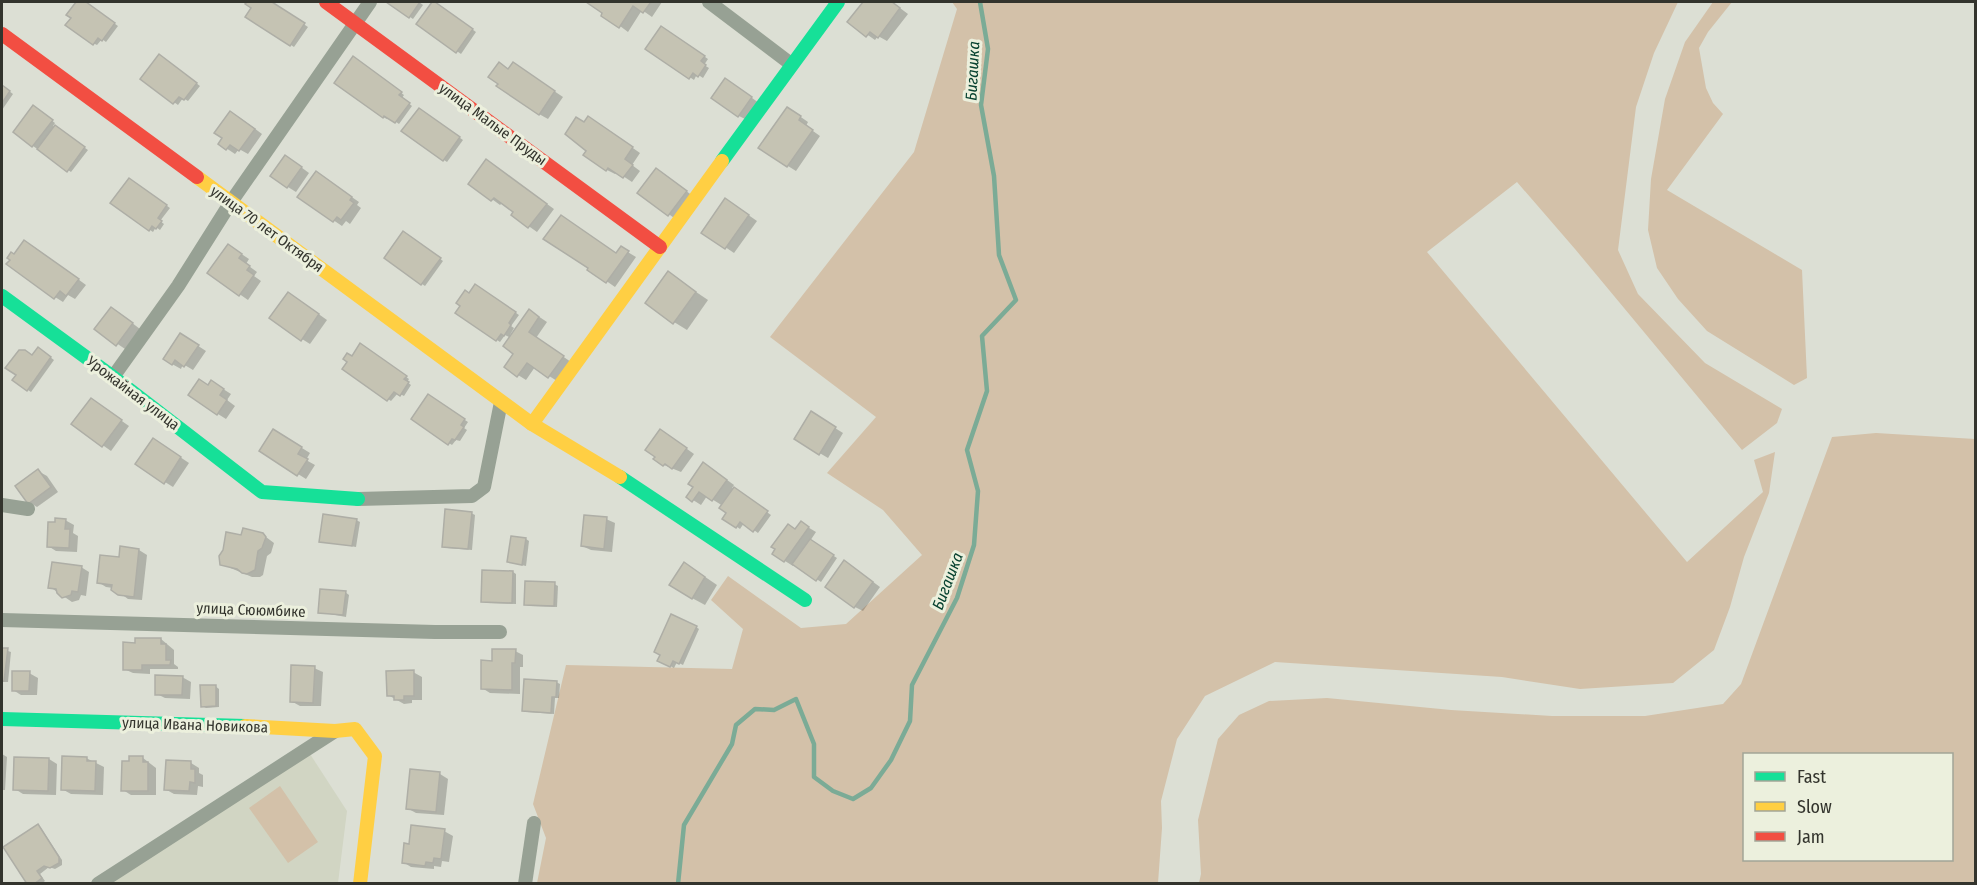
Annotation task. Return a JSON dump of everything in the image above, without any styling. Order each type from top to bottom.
[{"type":"street","name":"улица Малые Пруды","points":[[326,2],[660,247]]},
{"type":"street","points":[[113,377],[178,286],[231,202],[370,2]]},
{"type":"street","points":[[708,2],[792,64]]},
{"type":"street","points":[[532,424],[838,2]]},
{"type":"street","name":"улица 70 лет Октября","points":[[2,34],[532,424],[645,492],[805,600]]},
{"type":"street","name":"Урожайная улица","points":[[2,296],[113,377],[262,492],[358,499],[472,496],[484,487],[501,402]]},
{"type":"street","points":[[2,505],[28,509]]},
{"type":"street","name":"улица Сююмбике","points":[[2,620],[500,632]]},
{"type":"street","name":"улица Ивана Новикова","points":[[2,719],[251,726],[335,731],[355,729],[375,756],[360,884]]},
{"type":"street","points":[[98,884],[335,731]]},
{"type":"street","points":[[525,884],[534,823]]},
{"type":"shaded area","points":[[952,2],[1678,2],[1654,53],[1636,107],[1618,250],[1638,294],[1705,363],[1782,409],[1777,423],[1742,450],[1517,182],[1427,252],[1687,562],[1763,492],[1754,460],[1775,452],[1769,493],[1744,557],[1730,607],[1714,650],[1673,683],[1580,689],[1502,677],[1275,662],[1205,696],[1177,739],[1161,801],[1162,828],[1158,883],[537,883],[546,838],[533,804],[566,665],[732,669],[743,629],[711,600],[728,576],[801,628],[846,624],[922,555],[883,510],[827,473],[876,417],[770,337],[914,152],[957,9]]},
{"type":"shaded area","points":[[1713,2],[1732,2],[1708,32],[1699,48],[1706,88],[1713,103],[1723,114],[1667,190],[1802,270],[1807,378],[1794,385],[1707,331],[1678,299],[1657,268],[1648,230],[1651,179],[1665,99],[1685,42]]},
{"type":"shaded area","points":[[1876,433],[1975,439],[1975,883],[1199,883],[1201,874],[1198,820],[1218,739],[1239,715],[1269,701],[1327,698],[1451,710],[1552,716],[1645,716],[1723,704],[1741,684],[1832,437]]},
{"type":"shaded area","points":[[310,754],[347,811],[338,883],[107,884]]},
{"type":"shaded area","points":[[280,786],[318,842],[288,863],[249,808]]},
{"type":"building","points":[[76,2],[86,2],[115,23],[102,41],[98,38],[93,45],[65,25],[71,18],[66,15]]},
{"type":"building","points":[[247,2],[272,2],[305,23],[290,46],[245,17],[251,8],[245,4]]},
{"type":"building","points":[[386,2],[420,2],[409,18]]},
{"type":"building","points":[[432,2],[473,29],[456,53],[416,24]]},
{"type":"building","points":[[586,2],[651,2],[643,13],[633,6],[619,28]]},
{"type":"building","points":[[863,2],[892,2],[900,8],[878,38],[870,32],[866,37],[847,22]]},
{"type":"building","points":[[661,26],[705,56],[701,61],[706,65],[698,77],[693,73],[689,79],[645,49]]},
{"type":"building","points":[[159,54],[197,83],[184,100],[179,97],[173,104],[140,79]]},
{"type":"building","points":[[353,56],[402,92],[399,95],[410,103],[395,123],[384,116],[383,118],[334,83]]},
{"type":"building","points":[[499,62],[508,69],[513,62],[555,91],[539,115],[496,86],[498,84],[488,77]]},
{"type":"building","points":[[725,78],[752,97],[738,117],[711,98]]},
{"type":"building","points":[[2,85],[10,91],[2,103]]},
{"type":"building","points":[[33,105],[53,120],[32,147],[13,132]]},
{"type":"building","points":[[787,107],[801,116],[799,120],[813,130],[787,167],[758,148]]},
{"type":"building","points":[[419,108],[460,137],[443,161],[401,131]]},
{"type":"building","points":[[230,111],[255,129],[239,151],[230,145],[226,150],[218,144],[222,138],[214,133]]},
{"type":"building","points":[[588,116],[633,147],[625,159],[633,165],[623,178],[608,168],[606,171],[583,155],[586,151],[565,134],[576,117],[584,122]]},
{"type":"building","points":[[55,125],[85,147],[67,172],[37,149]]},
{"type":"building","points":[[285,155],[302,167],[287,188],[270,176]]},
{"type":"building","points":[[486,159],[547,204],[528,228],[511,215],[513,212],[494,198],[491,201],[468,184]]},
{"type":"building","points":[[656,168],[687,191],[668,216],[637,193]]},
{"type":"building","points":[[316,171],[352,197],[350,200],[354,203],[341,220],[337,217],[333,222],[297,197]]},
{"type":"building","points":[[129,178],[167,205],[158,218],[162,221],[156,229],[152,226],[149,231],[110,203]]},
{"type":"building","points":[[725,198],[749,215],[725,249],[701,233]]},
{"type":"building","points":[[561,215],[616,253],[621,246],[629,251],[606,283],[587,270],[588,268],[543,239]]},
{"type":"building","points":[[403,231],[441,258],[421,285],[384,258]]},
{"type":"building","points":[[24,240],[79,279],[66,296],[60,291],[54,299],[6,264],[10,260],[7,258],[11,252],[14,254]]},
{"type":"building","points":[[228,244],[242,254],[239,258],[250,266],[247,270],[254,275],[239,296],[207,273]]},
{"type":"building","points":[[668,271],[696,292],[673,324],[645,303]]},
{"type":"building","points":[[475,284],[516,312],[504,336],[501,334],[496,341],[455,313],[460,306],[456,303],[465,290],[469,293]]},
{"type":"building","points":[[288,292],[319,314],[301,341],[269,318]]},
{"type":"building","points":[[111,307],[133,323],[116,346],[94,329]]},
{"type":"building","points":[[529,309],[539,317],[529,332],[564,356],[548,378],[527,363],[517,377],[504,367],[513,354],[503,346]]},
{"type":"building","points":[[180,333],[199,345],[184,367],[175,360],[172,365],[163,359]]},
{"type":"building","points":[[360,343],[407,376],[404,379],[409,382],[400,396],[394,392],[387,401],[342,369],[347,362],[343,359],[347,353],[352,356]]},
{"type":"building","points":[[38,347],[51,357],[27,391],[12,380],[16,375],[5,368],[19,350],[25,350],[32,355]]},
{"type":"building","points":[[199,379],[208,385],[211,380],[224,389],[220,395],[227,400],[217,415],[188,395]]},
{"type":"building","points":[[428,394],[465,419],[461,425],[464,427],[455,440],[452,439],[448,445],[411,419]]},
{"type":"building","points":[[91,398],[122,420],[102,447],[71,424]]},
{"type":"building","points":[[811,411],[836,427],[819,455],[794,439]]},
{"type":"building","points":[[273,429],[302,447],[298,454],[308,459],[297,476],[259,451]]},
{"type":"building","points":[[660,429],[687,448],[672,469],[653,459],[655,457],[645,450]]},
{"type":"building","points":[[153,438],[181,457],[164,484],[135,464]]},
{"type":"building","points":[[703,462],[727,480],[712,501],[699,492],[692,502],[686,497],[693,487],[688,484]]},
{"type":"building","points":[[38,469],[51,487],[28,504],[15,486]]},
{"type":"building","points":[[734,487],[768,511],[753,532],[740,522],[736,528],[722,519],[726,513],[719,508]]},
{"type":"building","points":[[445,509],[472,512],[468,549],[442,547]]},
{"type":"building","points":[[323,514],[357,519],[352,546],[319,542]]},
{"type":"building","points":[[584,515],[607,517],[604,549],[581,546]]},
{"type":"building","points":[[55,518],[66,519],[65,529],[70,529],[69,548],[47,547],[48,522],[55,522]]},
{"type":"building","points":[[801,521],[809,527],[784,562],[772,554],[775,549],[771,547],[788,524],[795,529]]},
{"type":"building","points":[[243,528],[263,533],[266,537],[262,548],[258,551],[255,570],[247,574],[220,565],[219,556],[223,550],[226,532],[241,535]]},
{"type":"building","points":[[511,536],[526,538],[522,565],[507,562]]},
{"type":"building","points":[[810,539],[834,555],[816,581],[792,564]]},
{"type":"building","points":[[120,546],[139,549],[134,597],[118,595],[111,590],[112,585],[97,583],[100,555],[119,557]]},
{"type":"building","points":[[844,560],[873,582],[854,608],[825,587]]},
{"type":"building","points":[[52,562],[82,566],[78,592],[72,591],[71,595],[62,598],[56,589],[48,588]]},
{"type":"building","points":[[684,562],[705,577],[692,599],[669,585]]},
{"type":"building","points":[[482,570],[513,571],[512,603],[481,602]]},
{"type":"building","points":[[525,581],[555,582],[554,606],[524,605]]},
{"type":"building","points":[[320,589],[346,591],[343,615],[318,613]]},
{"type":"building","points":[[671,614],[697,626],[679,664],[673,661],[670,667],[657,661],[660,655],[654,652]]},
{"type":"building","points":[[135,638],[161,638],[161,644],[166,644],[166,660],[171,660],[170,665],[142,665],[142,670],[123,670],[123,642],[135,643]]},
{"type":"building","points":[[2,648],[8,648],[4,681],[2,681]]},
{"type":"building","points":[[492,649],[516,649],[515,663],[512,663],[512,690],[481,689],[481,660],[492,661]]},
{"type":"building","points":[[291,665],[315,666],[313,703],[290,702]]},
{"type":"building","points":[[414,670],[414,696],[404,696],[404,700],[394,700],[394,696],[387,696],[386,671]]},
{"type":"building","points":[[12,671],[30,671],[29,691],[12,691]]},
{"type":"building","points":[[155,675],[183,676],[182,695],[155,695]]},
{"type":"building","points":[[524,679],[557,681],[556,697],[552,697],[551,713],[522,711]]},
{"type":"building","points":[[200,685],[216,685],[216,706],[201,707]]},
{"type":"building","points":[[62,756],[87,757],[87,761],[96,761],[95,791],[61,790]]},
{"type":"building","points":[[129,756],[143,756],[143,762],[148,762],[148,791],[121,791],[122,761],[129,761]]},
{"type":"building","points":[[14,757],[49,758],[48,791],[13,790]]},
{"type":"building","points":[[166,760],[191,761],[191,769],[195,769],[195,783],[190,782],[189,791],[164,790]]},
{"type":"building","points":[[410,769],[440,772],[436,812],[406,809]]},
{"type":"building","points":[[38,824],[59,857],[59,863],[50,868],[44,866],[37,871],[42,878],[34,884],[27,884],[3,847]]},
{"type":"building","points":[[411,825],[445,829],[441,859],[434,858],[433,863],[426,862],[425,866],[402,863],[404,843],[409,844]]},
{"type":"waterway","name":"Бигашка","points":[[678,884],[684,825],[732,744],[736,725],[755,709],[774,710],[796,699],[814,744],[814,777],[833,791],[853,799],[871,788],[891,760],[910,721],[912,685],[957,598],[974,545],[978,491],[967,450],[987,391],[982,336],[1016,300],[999,255],[994,176],[981,105],[988,49],[980,2]]},
{"type":"traffic: fast","points":[[722,161],[838,2]]},
{"type":"traffic: fast","points":[[2,296],[113,377],[262,492],[358,499]]},
{"type":"traffic: fast","points":[[620,477],[805,600]]},
{"type":"traffic: fast","points":[[2,719],[245,726]]},
{"type":"traffic: slow","points":[[532,424],[722,161]]},
{"type":"traffic: slow","points":[[197,177],[532,424],[620,477]]},
{"type":"traffic: slow","points":[[245,726],[335,731],[355,729],[375,756],[360,884]]},
{"type":"traffic: jam","points":[[326,2],[660,247]]},
{"type":"traffic: jam","points":[[2,34],[197,177]]}]
